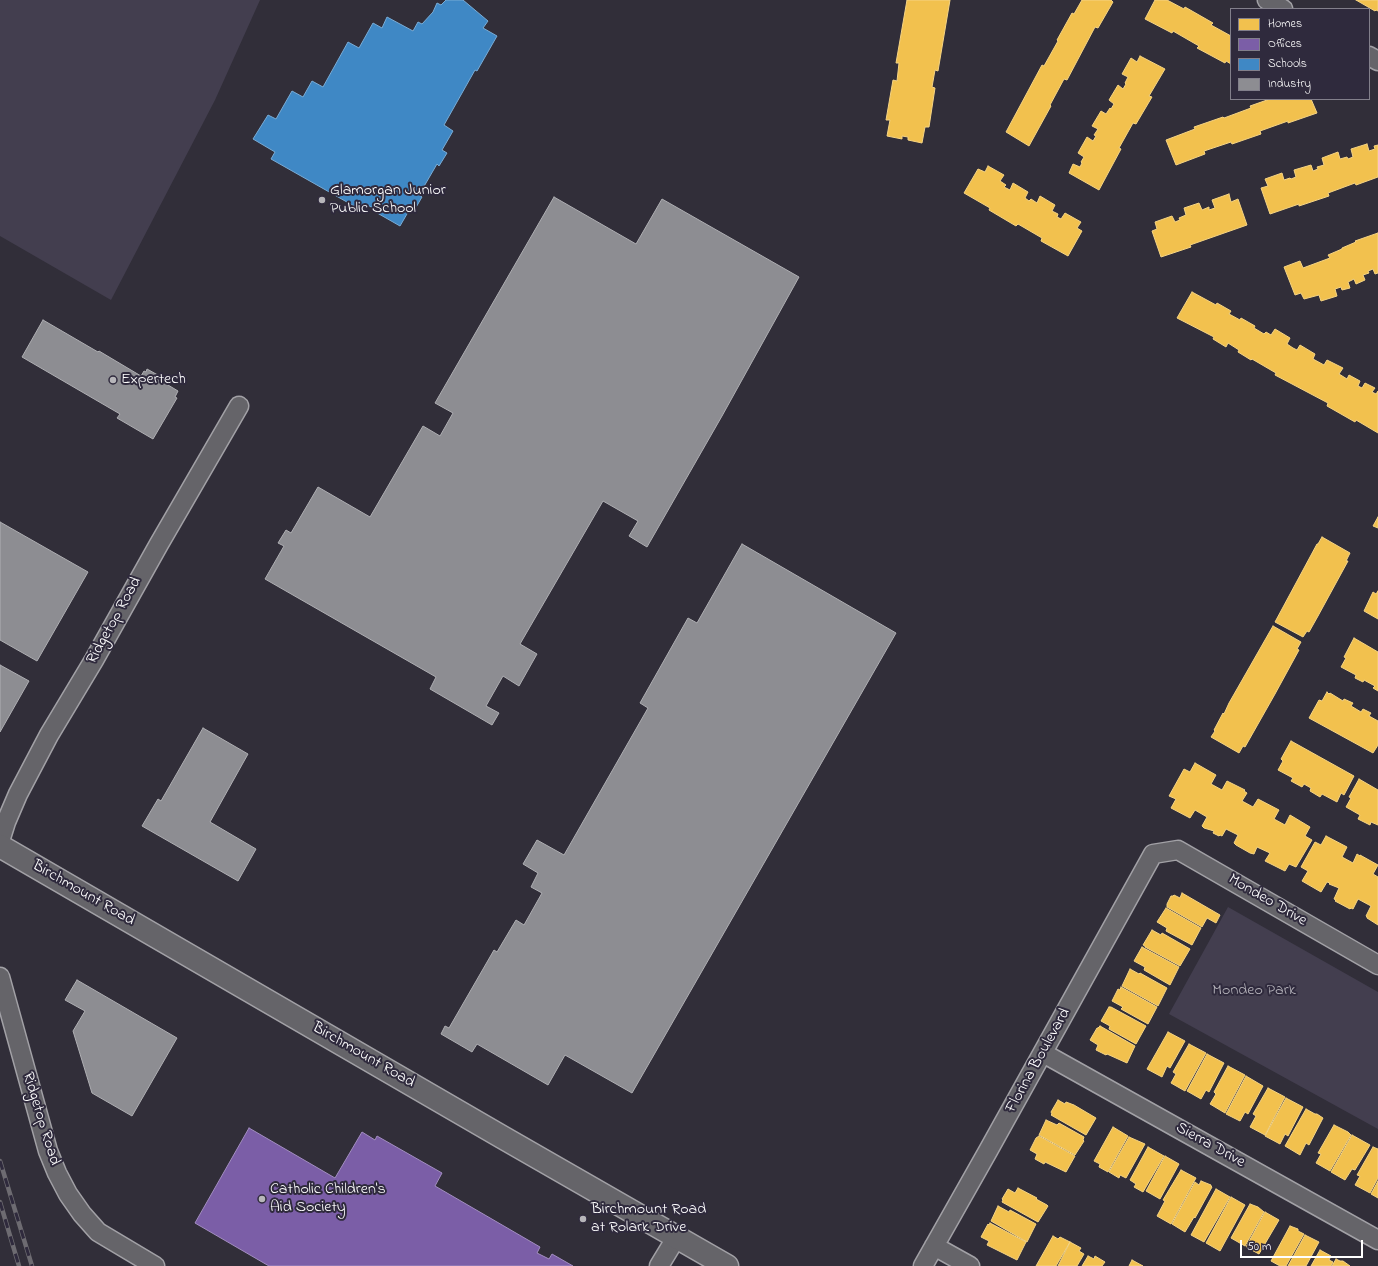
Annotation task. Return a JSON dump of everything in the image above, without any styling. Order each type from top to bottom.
[{"type":"main road","name":"Birchmount Road","points":[[0,846],[676,1238],[727,1266]]},
{"type":"street","points":[[1267,0],[1281,8]]},
{"type":"street","name":"Ridgetop Road","points":[[0,841],[18,794],[48,735],[94,660],[239,406]]},
{"type":"street","name":"Mondeo Drive","points":[[1153,854],[1178,850],[1378,964]]},
{"type":"street","name":"Florina Boulevard","points":[[923,1266],[1153,854]]},
{"type":"street","name":"Ridgetop Road","points":[[0,977],[48,1151],[68,1194],[78,1209],[98,1232],[155,1266]]},
{"type":"street","name":"Sierra Drive","points":[[1043,1053],[1378,1240]]},
{"type":"street","points":[[660,1266],[676,1238]]},
{"type":"street","points":[[934,1246],[970,1266]]},
{"type":"green space","points":[[0,0],[260,0],[215,100],[111,300],[0,236]]},
{"type":"green space","name":"Mondeo Park","points":[[1228,907],[1378,992],[1378,1129],[1169,1014]]},
{"type":"building: Homes","points":[[907,0],[950,0],[938,71],[935,70],[932,87],[935,88],[929,127],[925,127],[922,143],[908,140],[908,137],[902,136],[902,139],[887,136],[890,120],[886,120],[893,80],[897,81],[899,63],[896,63]]},
{"type":"building: Homes","points":[[1082,0],[1111,0],[1113,2],[1098,28],[1095,27],[1067,80],[1064,79],[1029,146],[1006,132],[1042,65],[1044,66],[1072,13],[1074,14]]},
{"type":"building: Homes","points":[[1155,0],[1167,0],[1184,9],[1185,7],[1213,23],[1211,25],[1230,35],[1230,63],[1226,61],[1225,63],[1197,48],[1199,46],[1173,31],[1172,33],[1145,19]]},
{"type":"building: Homes","points":[[1356,0],[1378,0],[1378,11]]},
{"type":"building: Homes","points":[[1140,56],[1165,69],[1149,96],[1152,97],[1136,124],[1133,123],[1119,148],[1121,149],[1099,190],[1069,173],[1073,164],[1080,167],[1082,163],[1081,162],[1084,157],[1078,153],[1087,137],[1093,141],[1096,136],[1094,135],[1098,129],[1092,126],[1101,111],[1106,114],[1110,108],[1111,109],[1114,104],[1109,100],[1118,85],[1123,89],[1126,84],[1125,83],[1128,77],[1122,74],[1131,58],[1137,62]]},
{"type":"building: Homes","points":[[1267,100],[1311,100],[1317,113],[1260,131],[1261,134],[1232,144],[1231,142],[1204,151],[1205,154],[1176,165],[1166,140],[1195,129],[1194,127],[1251,108],[1250,106]]},
{"type":"building: Homes","points":[[1367,144],[1369,151],[1375,149],[1374,146],[1378,145],[1378,177],[1356,185],[1355,183],[1328,193],[1329,196],[1270,214],[1261,188],[1268,186],[1265,179],[1282,173],[1284,180],[1291,179],[1296,177],[1294,170],[1311,165],[1313,171],[1318,169],[1317,167],[1324,165],[1322,158],[1338,152],[1340,159],[1347,157],[1348,159],[1353,157],[1351,149]]},
{"type":"building: Homes","points":[[988,166],[1004,175],[1000,181],[1006,185],[1004,187],[1010,190],[1013,183],[1028,192],[1025,198],[1029,201],[1031,199],[1037,203],[1040,196],[1055,205],[1052,211],[1058,214],[1057,217],[1061,219],[1065,213],[1081,222],[1077,228],[1082,231],[1068,256],[1041,241],[1042,238],[1018,224],[1016,226],[989,210],[990,208],[964,193],[978,169],[985,172]]},
{"type":"building: Homes","points":[[1229,194],[1231,202],[1238,199],[1247,225],[1161,257],[1152,231],[1157,229],[1155,222],[1172,216],[1175,222],[1180,220],[1179,218],[1186,215],[1184,208],[1199,203],[1202,210],[1209,207],[1209,210],[1215,208],[1212,200]]},
{"type":"building: Homes","points":[[1378,233],[1378,273],[1375,274],[1373,269],[1368,271],[1369,273],[1363,275],[1365,280],[1356,284],[1354,279],[1348,282],[1350,288],[1342,290],[1341,287],[1335,289],[1337,296],[1321,301],[1319,295],[1304,299],[1301,293],[1295,295],[1284,267],[1300,261],[1303,268],[1330,258],[1328,255],[1356,242],[1355,241]]},
{"type":"building: Homes","points":[[1192,292],[1231,311],[1229,314],[1240,320],[1241,318],[1255,326],[1254,328],[1264,334],[1266,332],[1271,335],[1275,329],[1290,338],[1287,344],[1293,348],[1297,350],[1300,345],[1315,354],[1313,359],[1324,365],[1327,360],[1343,368],[1339,374],[1347,379],[1349,375],[1360,381],[1358,386],[1362,388],[1365,383],[1375,388],[1372,392],[1376,394],[1378,391],[1378,433],[1356,420],[1355,422],[1327,406],[1328,403],[1275,375],[1276,373],[1238,352],[1239,350],[1228,343],[1226,347],[1213,339],[1214,337],[1177,318]]},
{"type":"building: Homes","points":[[1378,517],[1378,528],[1373,526]]},
{"type":"building: Homes","points":[[1322,537],[1350,553],[1346,561],[1348,561],[1318,616],[1309,632],[1307,631],[1303,637],[1275,622]]},
{"type":"building: Homes","points":[[1378,591],[1378,619],[1364,611],[1373,592],[1376,594]]},
{"type":"building: Homes","points":[[1273,626],[1301,642],[1297,649],[1299,650],[1245,747],[1243,746],[1239,753],[1211,737],[1223,713],[1224,714]]},
{"type":"building: Homes","points":[[1354,638],[1378,652],[1378,691],[1373,688],[1375,686],[1364,680],[1363,682],[1355,678],[1356,675],[1341,667],[1346,658],[1344,657]]},
{"type":"building: Homes","points":[[1327,692],[1343,701],[1344,699],[1353,703],[1351,706],[1361,712],[1363,709],[1371,713],[1369,716],[1378,721],[1378,745],[1373,753],[1309,718],[1319,700],[1322,701]]},
{"type":"building: Homes","points":[[1291,741],[1354,776],[1344,795],[1341,793],[1337,802],[1322,794],[1320,797],[1310,791],[1311,788],[1304,784],[1302,787],[1291,781],[1293,778],[1278,770],[1283,761],[1281,759]]},
{"type":"building: Homes","points":[[1195,763],[1216,775],[1211,784],[1222,790],[1227,781],[1245,790],[1244,791],[1247,793],[1242,801],[1253,807],[1258,799],[1279,810],[1274,819],[1285,825],[1290,815],[1310,827],[1305,836],[1312,840],[1296,867],[1289,864],[1285,871],[1265,861],[1270,853],[1257,847],[1254,854],[1236,845],[1234,843],[1238,835],[1226,829],[1222,836],[1219,836],[1213,833],[1214,831],[1204,828],[1202,826],[1207,817],[1195,810],[1190,818],[1171,808],[1176,799],[1169,796],[1184,769],[1190,772]]},
{"type":"building: Homes","points":[[1359,779],[1378,790],[1378,825],[1371,822],[1370,825],[1358,819],[1360,815],[1346,807],[1351,798],[1349,797]]},
{"type":"building: Homes","points":[[1326,836],[1347,847],[1342,857],[1353,863],[1357,854],[1378,865],[1373,874],[1378,877],[1378,925],[1366,916],[1371,906],[1358,899],[1353,909],[1350,909],[1335,901],[1336,900],[1334,899],[1339,888],[1327,882],[1321,892],[1302,881],[1308,871],[1301,867],[1315,842],[1321,845]]},
{"type":"building: Homes","points":[[1182,893],[1220,915],[1216,923],[1207,918],[1202,927],[1167,907],[1171,896],[1174,895],[1180,898]]},
{"type":"building: Homes","points":[[1166,908],[1201,928],[1192,945],[1166,931],[1167,928],[1157,922]]},
{"type":"building: Homes","points":[[1152,930],[1161,935],[1162,933],[1190,949],[1180,966],[1143,945]]},
{"type":"building: Homes","points":[[1142,947],[1179,967],[1170,985],[1144,970],[1145,967],[1134,961]]},
{"type":"building: Homes","points":[[1130,969],[1167,988],[1158,1006],[1122,986]]},
{"type":"building: Homes","points":[[1121,987],[1157,1007],[1148,1024],[1121,1009],[1123,1007],[1112,1001],[1118,989],[1120,990]]},
{"type":"building: Homes","points":[[1109,1007],[1146,1026],[1136,1044],[1109,1029],[1110,1026],[1101,1021]]},
{"type":"building: Homes","points":[[1100,1026],[1135,1046],[1127,1063],[1096,1050],[1098,1045],[1090,1040],[1097,1028]]},
{"type":"building: Homes","points":[[1168,1032],[1185,1041],[1170,1068],[1167,1066],[1162,1077],[1147,1069]]},
{"type":"building: Homes","points":[[1189,1044],[1206,1053],[1185,1091],[1171,1083],[1176,1074],[1173,1072]]},
{"type":"building: Homes","points":[[1207,1054],[1224,1063],[1209,1092],[1206,1090],[1201,1099],[1187,1091]]},
{"type":"building: Homes","points":[[1228,1066],[1245,1075],[1225,1113],[1210,1104],[1216,1094],[1214,1092]]},
{"type":"building: Homes","points":[[1246,1076],[1263,1086],[1248,1114],[1245,1112],[1240,1121],[1226,1114]]},
{"type":"building: Homes","points":[[1268,1088],[1285,1097],[1265,1135],[1250,1127],[1256,1116],[1253,1114]]},
{"type":"building: Homes","points":[[1286,1098],[1303,1107],[1288,1136],[1285,1134],[1280,1144],[1265,1136]]},
{"type":"building: Homes","points":[[1058,1100],[1065,1104],[1066,1102],[1074,1105],[1096,1118],[1086,1135],[1051,1115],[1051,1112]]},
{"type":"building: Homes","points":[[1306,1109],[1323,1118],[1309,1145],[1306,1143],[1300,1155],[1285,1146]]},
{"type":"building: Homes","points":[[1046,1120],[1057,1125],[1059,1123],[1084,1137],[1084,1141],[1075,1155],[1039,1135]]},
{"type":"building: Homes","points":[[1334,1125],[1351,1135],[1330,1171],[1316,1163],[1321,1154],[1318,1153]]},
{"type":"building: Homes","points":[[1113,1127],[1128,1136],[1108,1172],[1099,1167],[1100,1164],[1094,1161]]},
{"type":"building: Homes","points":[[1352,1135],[1370,1145],[1355,1170],[1352,1169],[1345,1180],[1331,1172]]},
{"type":"building: Homes","points":[[1039,1136],[1075,1156],[1066,1172],[1035,1159],[1037,1154],[1030,1150],[1036,1138]]},
{"type":"building: Homes","points":[[1129,1137],[1145,1144],[1126,1178],[1120,1175],[1119,1178],[1109,1172]]},
{"type":"building: Homes","points":[[1148,1147],[1164,1156],[1143,1192],[1134,1187],[1136,1184],[1130,1180]]},
{"type":"building: Homes","points":[[1373,1147],[1378,1149],[1378,1178],[1370,1193],[1355,1185],[1360,1176],[1357,1175]]},
{"type":"building: Homes","points":[[1165,1156],[1179,1164],[1160,1199],[1146,1191]]},
{"type":"building: Homes","points":[[1181,1170],[1196,1178],[1171,1224],[1157,1216],[1165,1201],[1163,1200]]},
{"type":"building: Homes","points":[[1201,1181],[1211,1185],[1212,1187],[1195,1218],[1194,1217],[1185,1232],[1172,1224],[1195,1182],[1199,1185]]},
{"type":"building: Homes","points":[[1378,1181],[1378,1198],[1371,1194]]},
{"type":"building: Homes","points":[[1018,1188],[1037,1198],[1036,1199],[1048,1206],[1038,1222],[1002,1202],[1002,1199],[1008,1189],[1015,1193]]},
{"type":"building: Homes","points":[[1216,1189],[1230,1197],[1204,1242],[1191,1235]]},
{"type":"building: Homes","points":[[1231,1197],[1245,1205],[1220,1251],[1206,1243]]},
{"type":"building: Homes","points":[[1250,1204],[1258,1207],[1264,1212],[1245,1246],[1231,1238]]},
{"type":"building: Homes","points":[[998,1206],[1009,1212],[1010,1210],[1036,1224],[1027,1242],[991,1221]]},
{"type":"building: Homes","points":[[1265,1212],[1279,1220],[1259,1254],[1246,1247]]},
{"type":"building: Homes","points":[[990,1223],[1026,1242],[1017,1260],[987,1245],[989,1241],[981,1237]]},
{"type":"building: Homes","points":[[1290,1226],[1298,1229],[1298,1231],[1304,1234],[1286,1266],[1280,1266],[1271,1261]]},
{"type":"building: Homes","points":[[1305,1235],[1319,1242],[1306,1266],[1288,1266]]},
{"type":"building: Homes","points":[[1053,1236],[1058,1239],[1060,1237],[1070,1242],[1056,1266],[1036,1266]]},
{"type":"building: Homes","points":[[1070,1242],[1081,1248],[1079,1251],[1084,1254],[1077,1266],[1058,1266]]},
{"type":"building: Homes","points":[[1320,1250],[1331,1256],[1329,1260],[1333,1262],[1331,1266],[1311,1266]]},
{"type":"building: Homes","points":[[1088,1256],[1094,1259],[1095,1256],[1105,1262],[1102,1266],[1082,1266]]},
{"type":"building: Homes","points":[[1336,1259],[1343,1261],[1350,1266],[1332,1266]]},
{"type":"building: Homes","points":[[1132,1260],[1143,1266],[1129,1266]]},
{"type":"building: Offices","points":[[249,1128],[335,1178],[362,1132],[375,1140],[377,1136],[442,1173],[435,1186],[540,1247],[537,1253],[549,1259],[552,1254],[573,1266],[269,1266],[195,1223]]},
{"type":"building: Schools","points":[[446,0],[463,0],[488,21],[483,28],[497,36],[477,71],[475,70],[444,125],[453,131],[442,150],[447,153],[439,166],[437,164],[419,195],[422,197],[415,209],[411,207],[400,226],[372,210],[373,208],[364,203],[361,210],[271,159],[275,152],[253,139],[268,115],[276,119],[292,91],[303,97],[312,81],[323,87],[348,42],[359,48],[373,23],[382,28],[387,17],[413,31],[418,22],[422,24],[433,12],[437,3],[441,5]]},
{"type":"building: Industry","points":[[554,197],[636,244],[662,199],[799,277],[647,547],[629,536],[638,521],[603,501],[520,644],[537,654],[519,686],[503,676],[486,706],[499,713],[492,725],[430,689],[436,677],[265,579],[284,546],[278,543],[286,530],[291,533],[318,487],[370,517],[423,426],[440,436],[453,413],[435,403]]},
{"type":"building: Industry","name":"Expertech","points":[[43,320],[141,376],[147,369],[165,379],[163,382],[178,391],[175,397],[177,398],[153,439],[117,418],[120,414],[22,357]]},
{"type":"building: Industry","points":[[0,522],[88,572],[37,661],[0,640]]},
{"type":"building: Industry","points":[[742,544],[896,633],[632,1093],[565,1055],[548,1085],[477,1044],[472,1052],[441,1034],[445,1026],[449,1028],[494,950],[497,952],[516,920],[524,925],[542,893],[531,887],[538,873],[523,864],[537,840],[564,855],[648,708],[640,703],[688,618],[697,623]]},
{"type":"building: Industry","points":[[0,665],[29,681],[0,732]]},
{"type":"building: Industry","points":[[203,728],[248,754],[210,822],[256,849],[238,881],[142,826],[158,799],[161,801]]},
{"type":"building: Industry","points":[[77,980],[177,1038],[132,1116],[92,1093],[73,1031],[85,1011],[65,1000]]},
{"type":"railway","points":[[0,1161],[32,1266]]},
{"type":"railway","points":[[0,1202],[19,1266]]},
{"type":"place","name":"Glamorgan Junior Public School","points":[[322,200]]},
{"type":"place","name":"Expertech","points":[[113,380]]},
{"type":"place","name":"Catholic Children's Aid Society","points":[[262,1199]]},
{"type":"place","name":"Birchmount Road at Rolark Drive","points":[[583,1219]]}]
